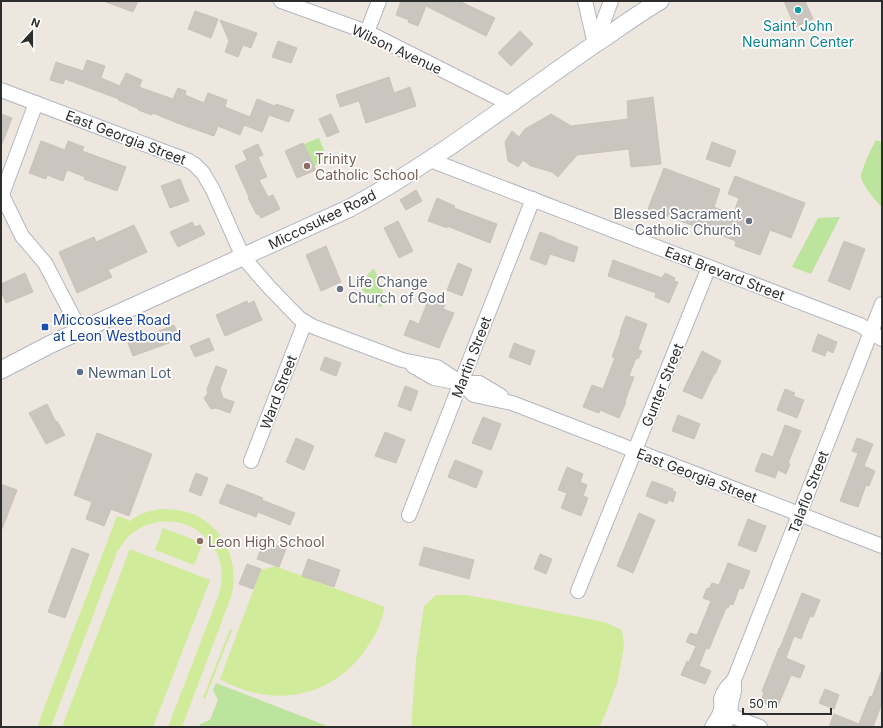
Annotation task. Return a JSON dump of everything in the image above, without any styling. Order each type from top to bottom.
[{"type":"street","name":"Wilson Avenue","points":[[281,1],[367,32],[510,104]]},
{"type":"street","points":[[367,32],[379,1]]},
{"type":"street","points":[[585,1],[595,44]]},
{"type":"street","points":[[595,44],[611,1]]},
{"type":"street","name":"Miccosukee Road","points":[[1,370],[80,330],[350,208],[382,191],[430,160],[644,10],[660,1]]},
{"type":"street","name":"East Georgia Street","points":[[1,90],[161,150],[194,164],[203,173],[213,190],[243,257],[269,287],[299,318],[305,322],[321,330],[402,360],[434,378],[461,384],[474,395],[512,403],[882,546]]},
{"type":"street","points":[[36,103],[1,196],[22,236],[45,263],[80,330]]},
{"type":"street","name":"East Brevard Street","points":[[430,160],[860,325],[876,335]]},
{"type":"street","name":"Martin Street","points":[[409,515],[533,199]]},
{"type":"street","name":"Gunter Street","points":[[578,591],[709,267]]},
{"type":"street","name":"Talaflo Street","points":[[712,727],[719,716],[724,718],[721,700],[726,688],[734,680],[799,515],[876,335],[882,304]]},
{"type":"street","name":"Ward Street","points":[[251,461],[305,322]]},
{"type":"street","points":[[724,718],[760,727]]},
{"type":"green space","points":[[319,138],[328,160],[314,166],[304,144]]},
{"type":"green space","points":[[876,140],[882,142],[882,207],[861,179],[866,159]]},
{"type":"green space","points":[[840,217],[811,274],[792,267],[818,218]]},
{"type":"green space","points":[[374,268],[385,298],[381,308],[360,288],[369,281],[367,275]]},
{"type":"green space","points":[[160,509],[176,510],[193,514],[214,528],[228,549],[234,572],[231,597],[182,727],[168,727],[218,597],[222,575],[218,556],[208,540],[200,532],[191,527],[170,521],[150,524],[139,529],[130,535],[117,552],[51,727],[38,727],[117,516],[129,520],[129,522],[143,513]]},
{"type":"green space","points":[[163,528],[203,543],[194,565],[155,550]]},
{"type":"green space","points":[[130,549],[210,580],[153,727],[62,727]]},
{"type":"green space","points":[[275,566],[385,607],[374,636],[361,656],[347,671],[331,682],[313,690],[277,696],[239,688],[220,679],[261,570]]},
{"type":"green space","points":[[436,595],[465,595],[494,600],[604,622],[622,630],[624,646],[618,680],[599,727],[411,727],[416,660],[424,606]]},
{"type":"green space","points":[[230,629],[232,630],[205,699],[203,698]]},
{"type":"green space","points":[[216,683],[330,727],[199,727],[200,724],[210,720],[218,700],[213,690]]},
{"type":"building","points":[[106,1],[138,1],[133,12]]},
{"type":"building","points":[[401,1],[459,1],[495,18],[486,36],[426,6],[418,26],[408,22],[409,20],[396,15]]},
{"type":"building","name":"Saint John Neumann Center","points":[[784,1],[805,1],[813,19],[795,27]]},
{"type":"building","points":[[195,11],[218,19],[211,38],[188,29]]},
{"type":"building","points":[[220,20],[257,33],[251,48],[243,45],[238,57],[225,52],[229,41]]},
{"type":"building","points":[[520,31],[533,44],[511,66],[498,53]]},
{"type":"building","points":[[278,41],[297,48],[291,63],[272,57]]},
{"type":"building","points":[[87,60],[105,66],[101,78],[120,86],[126,73],[142,80],[139,87],[173,99],[178,88],[186,91],[185,95],[204,103],[208,93],[227,100],[225,107],[250,117],[257,99],[275,106],[276,104],[294,110],[289,122],[269,115],[262,132],[244,125],[240,135],[218,126],[214,136],[153,113],[152,115],[138,110],[139,109],[118,100],[119,99],[65,79],[63,84],[50,80],[56,62],[83,71]]},
{"type":"building","points":[[389,77],[394,93],[410,87],[416,106],[366,123],[359,101],[340,107],[336,95]]},
{"type":"building","points":[[653,97],[661,164],[631,167],[629,149],[577,155],[558,177],[552,172],[531,166],[523,160],[518,167],[508,161],[505,142],[512,131],[519,137],[525,129],[551,114],[571,126],[628,119],[627,101]]},
{"type":"building","points":[[1,114],[12,118],[2,144],[1,143]]},
{"type":"building","points":[[331,114],[339,132],[327,137],[319,119]]},
{"type":"building","points":[[41,141],[65,150],[68,141],[84,147],[82,151],[126,167],[117,191],[84,179],[85,177],[67,170],[63,181],[47,175],[46,179],[29,173]]},
{"type":"building","points":[[712,142],[736,151],[730,167],[706,159]]},
{"type":"building","points":[[303,143],[316,170],[297,178],[285,151]]},
{"type":"building","points":[[258,144],[263,155],[258,157],[267,177],[259,180],[268,197],[273,195],[280,209],[261,218],[259,214],[257,215],[248,198],[249,197],[235,166],[247,160],[243,151]]},
{"type":"building","points":[[664,168],[720,189],[714,207],[733,215],[739,198],[728,194],[735,176],[805,203],[791,238],[770,230],[760,255],[735,246],[736,241],[648,209]]},
{"type":"building","points":[[180,179],[189,201],[170,208],[161,186]]},
{"type":"building","points":[[416,190],[422,201],[406,210],[400,200]]},
{"type":"building","points":[[437,198],[455,206],[454,208],[497,224],[490,243],[447,226],[447,228],[428,221]]},
{"type":"building","points":[[398,221],[413,251],[399,258],[384,228]]},
{"type":"building","points":[[192,222],[195,227],[200,225],[205,234],[178,247],[170,232]]},
{"type":"building","points":[[134,225],[147,252],[108,270],[112,277],[77,293],[59,252],[94,237],[96,242]]},
{"type":"building","points":[[540,232],[578,247],[574,262],[550,254],[546,265],[530,259]]},
{"type":"building","points":[[844,241],[865,249],[850,290],[828,281]]},
{"type":"building","points":[[326,246],[341,282],[321,291],[306,255]]},
{"type":"building","points":[[613,260],[662,278],[665,273],[675,278],[674,281],[678,282],[669,303],[655,297],[656,293],[608,276]]},
{"type":"building","points":[[458,263],[472,269],[462,296],[447,290]]},
{"type":"building","points":[[25,273],[33,292],[6,303],[1,292],[1,284]]},
{"type":"building","points":[[429,298],[445,304],[443,309],[454,313],[439,348],[404,335],[410,320],[419,324]]},
{"type":"building","points":[[247,301],[248,304],[254,301],[262,320],[225,336],[216,315]]},
{"type":"building","points":[[626,316],[647,324],[638,349],[642,351],[638,359],[636,358],[629,376],[634,377],[619,418],[600,410],[599,413],[583,407],[592,385],[603,389],[615,358],[612,357]]},
{"type":"building","points":[[174,325],[180,339],[133,356],[128,343]]},
{"type":"building","points":[[818,334],[837,342],[833,353],[827,350],[825,356],[812,351]]},
{"type":"building","points":[[209,338],[214,350],[195,357],[190,346]]},
{"type":"building","points":[[514,343],[535,351],[530,365],[509,357]]},
{"type":"building","points":[[702,351],[721,361],[702,399],[683,391]]},
{"type":"building","points":[[325,357],[341,363],[336,376],[320,370]]},
{"type":"building","points":[[216,366],[227,370],[220,389],[223,398],[234,402],[230,413],[216,408],[211,409],[204,398],[208,393],[207,389]]},
{"type":"building","points":[[405,386],[418,391],[411,411],[398,406]]},
{"type":"building","points":[[785,389],[795,393],[793,396],[804,400],[797,418],[777,410]]},
{"type":"building","points":[[47,404],[56,422],[57,421],[65,435],[46,444],[29,413]]},
{"type":"building","points":[[678,415],[700,424],[694,439],[672,431]]},
{"type":"building","points":[[483,417],[501,424],[491,450],[472,443]]},
{"type":"building","points":[[785,425],[801,431],[788,463],[790,464],[786,474],[778,470],[775,478],[755,471],[762,453],[773,457]]},
{"type":"building","points":[[385,432],[405,440],[396,463],[375,456]]},
{"type":"building","points":[[97,433],[152,454],[129,516],[111,509],[104,526],[86,519],[92,502],[74,495]]},
{"type":"building","points":[[296,438],[314,446],[304,470],[286,462]]},
{"type":"building","points":[[857,438],[873,444],[864,466],[875,471],[869,486],[866,485],[858,507],[840,501],[858,453],[852,451]]},
{"type":"building","points":[[455,460],[483,471],[476,488],[448,477]]},
{"type":"building","points":[[567,467],[583,474],[580,482],[587,485],[583,496],[588,498],[581,516],[561,508],[567,493],[558,490]]},
{"type":"building","points":[[196,473],[208,478],[201,496],[189,491]]},
{"type":"building","points":[[652,481],[673,489],[672,491],[676,492],[673,502],[669,500],[667,504],[646,496]]},
{"type":"building","points":[[1,484],[17,490],[2,529],[1,528]]},
{"type":"building","points":[[227,484],[263,498],[262,500],[295,513],[290,525],[258,512],[256,517],[219,503]]},
{"type":"building","points":[[639,513],[655,520],[633,573],[617,566]]},
{"type":"building","points":[[748,519],[766,526],[756,552],[738,545]]},
{"type":"building","points":[[264,541],[286,549],[279,567],[257,559]]},
{"type":"building","points":[[424,547],[474,560],[469,579],[419,565]]},
{"type":"building","points":[[72,548],[89,554],[65,618],[48,612]]},
{"type":"building","points":[[540,554],[552,559],[546,574],[534,569]]},
{"type":"building","points":[[308,559],[340,570],[334,587],[302,576]]},
{"type":"building","points":[[728,563],[750,571],[743,589],[739,588],[733,605],[730,604],[728,608],[726,608],[709,649],[706,648],[699,666],[711,671],[705,684],[681,675],[696,646],[686,642],[690,633],[697,635],[711,601],[703,598],[707,588],[709,589],[712,583],[719,585]]},
{"type":"building","points":[[247,564],[261,569],[253,589],[239,584]]},
{"type":"building","points":[[802,593],[820,600],[813,617],[810,616],[801,639],[794,636],[786,658],[805,666],[800,678],[791,675],[777,708],[761,702],[764,692],[762,691]]},
{"type":"building","points":[[881,672],[882,703],[873,727],[829,727],[834,714],[859,724],[870,696],[872,697]]},
{"type":"building","points":[[825,689],[839,695],[834,709],[819,703]]},
{"type":"place","name":"Saint John Neumann Center","points":[[798,10]]},
{"type":"place","name":"Trinity Catholic School","points":[[307,166]]},
{"type":"place","name":"Blessed Sacrament Catholic Church","points":[[749,221]]},
{"type":"place","name":"Life Change Church of God","points":[[340,289]]},
{"type":"place","name":"Miccosukee Road at Leon Westbound","points":[[45,327]]},
{"type":"place","name":"Newman Lot","points":[[80,372]]},
{"type":"place","name":"Leon High School","points":[[200,541]]}]
